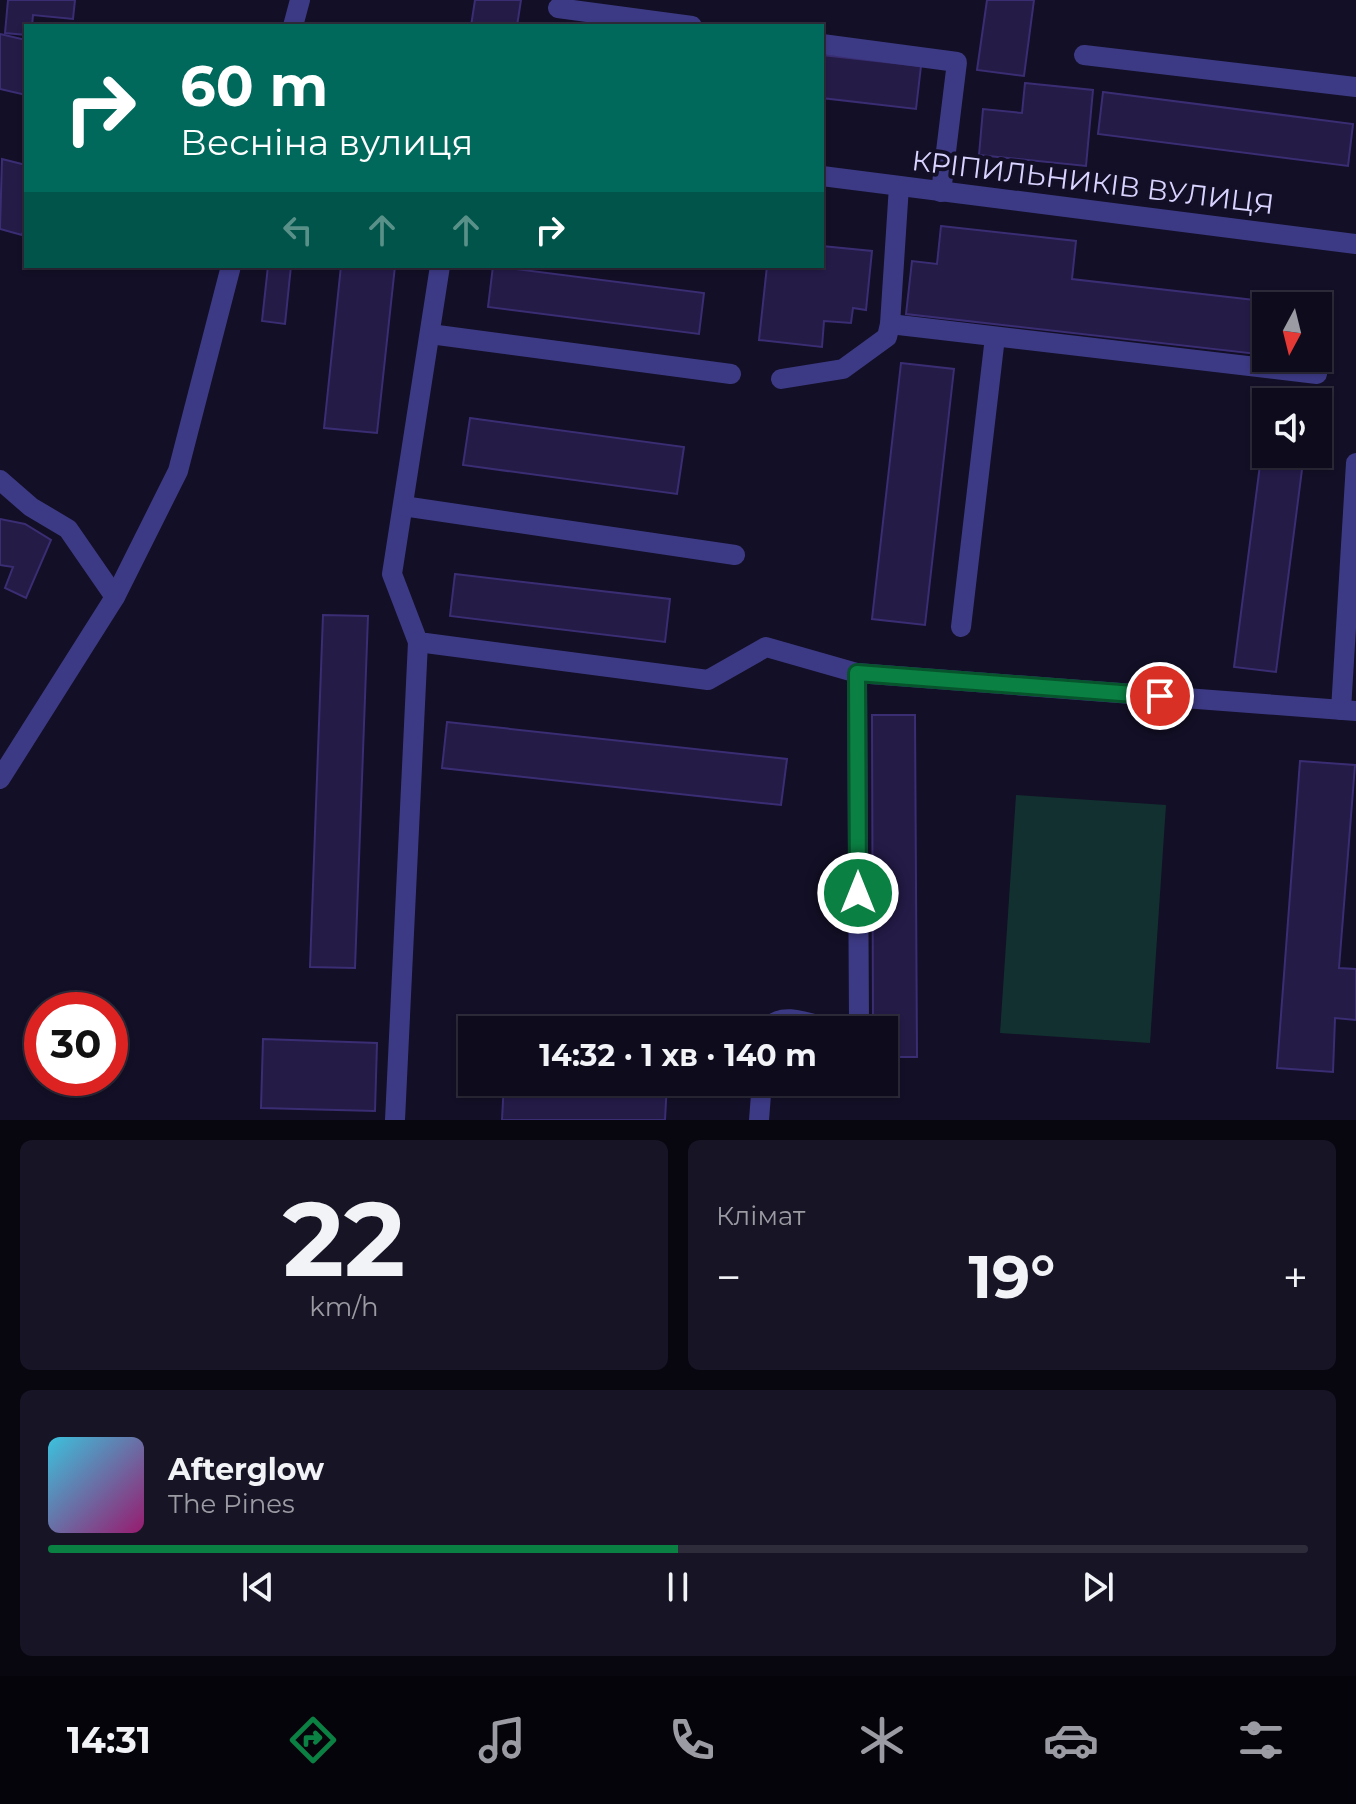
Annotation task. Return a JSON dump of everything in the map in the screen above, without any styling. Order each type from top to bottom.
[{"type":"street","points":[[294,24],[300,0]]},
{"type":"street","points":[[557,11],[674,24]]},
{"type":"street","points":[[824,44],[957,62],[941,192]]},
{"type":"street","points":[[1084,55],[1356,87]]},
{"type":"street","name":"КРІПИЛЬНИКІВ ВУЛИЦЯ","points":[[824,176],[1356,244]]},
{"type":"street","points":[[781,379],[843,369],[887,337],[899,186]]},
{"type":"street","points":[[0,779],[115,597],[178,471],[230,268]]},
{"type":"street","points":[[395,1120],[418,642],[392,574],[440,268]]},
{"type":"street","points":[[890,324],[1317,374]]},
{"type":"street","points":[[430,334],[731,374]]},
{"type":"street","points":[[961,627],[995,337]]},
{"type":"street","points":[[418,642],[708,680],[766,647],[857,673],[1349,710],[1355,472]]},
{"type":"street","points":[[0,480],[31,507],[68,529],[115,597]]},
{"type":"street","points":[[403,506],[735,555]]},
{"type":"street","points":[[857,673],[859,1016]]},
{"type":"street","points":[[759,1120],[761,1096]]},
{"type":"green space","points":[[1016,795],[1166,805],[1150,1043],[1000,1033]]},
{"type":"building","points":[[8,0],[75,0],[73,19],[33,15],[32,24],[24,24],[24,35],[5,33]]},
{"type":"building","points":[[475,0],[521,0],[517,24],[471,24]]},
{"type":"building","points":[[987,0],[1034,0],[1024,76],[977,70]]},
{"type":"building","points":[[0,34],[24,40],[24,95],[0,89]]},
{"type":"building","points":[[824,55],[921,66],[916,109],[824,98]]},
{"type":"building","points":[[1025,83],[1093,90],[1086,166],[979,155],[983,109],[1022,113]]},
{"type":"building","points":[[1103,92],[1353,124],[1348,166],[1098,134]]},
{"type":"building","points":[[2,159],[24,164],[24,228],[22,235],[0,229]]},
{"type":"building","points":[[941,226],[1076,241],[1072,279],[1252,300],[1252,353],[906,314],[912,261],[937,264]]},
{"type":"building","points":[[824,246],[872,251],[866,310],[853,308],[851,323],[824,321],[822,347],[759,340],[767,268],[824,268]]},
{"type":"building","points":[[268,268],[291,268],[285,324],[262,321]]},
{"type":"building","points":[[341,268],[395,268],[377,433],[324,428]]},
{"type":"building","points":[[493,268],[704,293],[699,334],[488,307]]},
{"type":"building","points":[[901,363],[954,369],[925,625],[872,619]]},
{"type":"building","points":[[470,418],[684,447],[677,494],[463,465]]},
{"type":"building","points":[[1260,468],[1302,468],[1276,672],[1234,667]]},
{"type":"building","points":[[0,519],[25,524],[51,540],[26,598],[5,588],[13,567],[0,565]]},
{"type":"building","points":[[455,574],[670,599],[665,642],[450,616]]},
{"type":"building","points":[[323,615],[368,616],[355,968],[310,967]]},
{"type":"building","points":[[872,715],[915,715],[917,1057],[898,1057],[898,1016],[873,1016]]},
{"type":"building","points":[[447,722],[787,759],[781,805],[442,768]]},
{"type":"building","points":[[1300,761],[1355,765],[1339,968],[1356,969],[1356,1020],[1335,1018],[1333,1072],[1277,1068]]},
{"type":"building","points":[[263,1039],[377,1043],[375,1111],[261,1108]]},
{"type":"building","points":[[503,1096],[666,1096],[665,1120],[502,1120]]},
{"type":"route","points":[[858,893],[857,673],[1160,696]]}]
